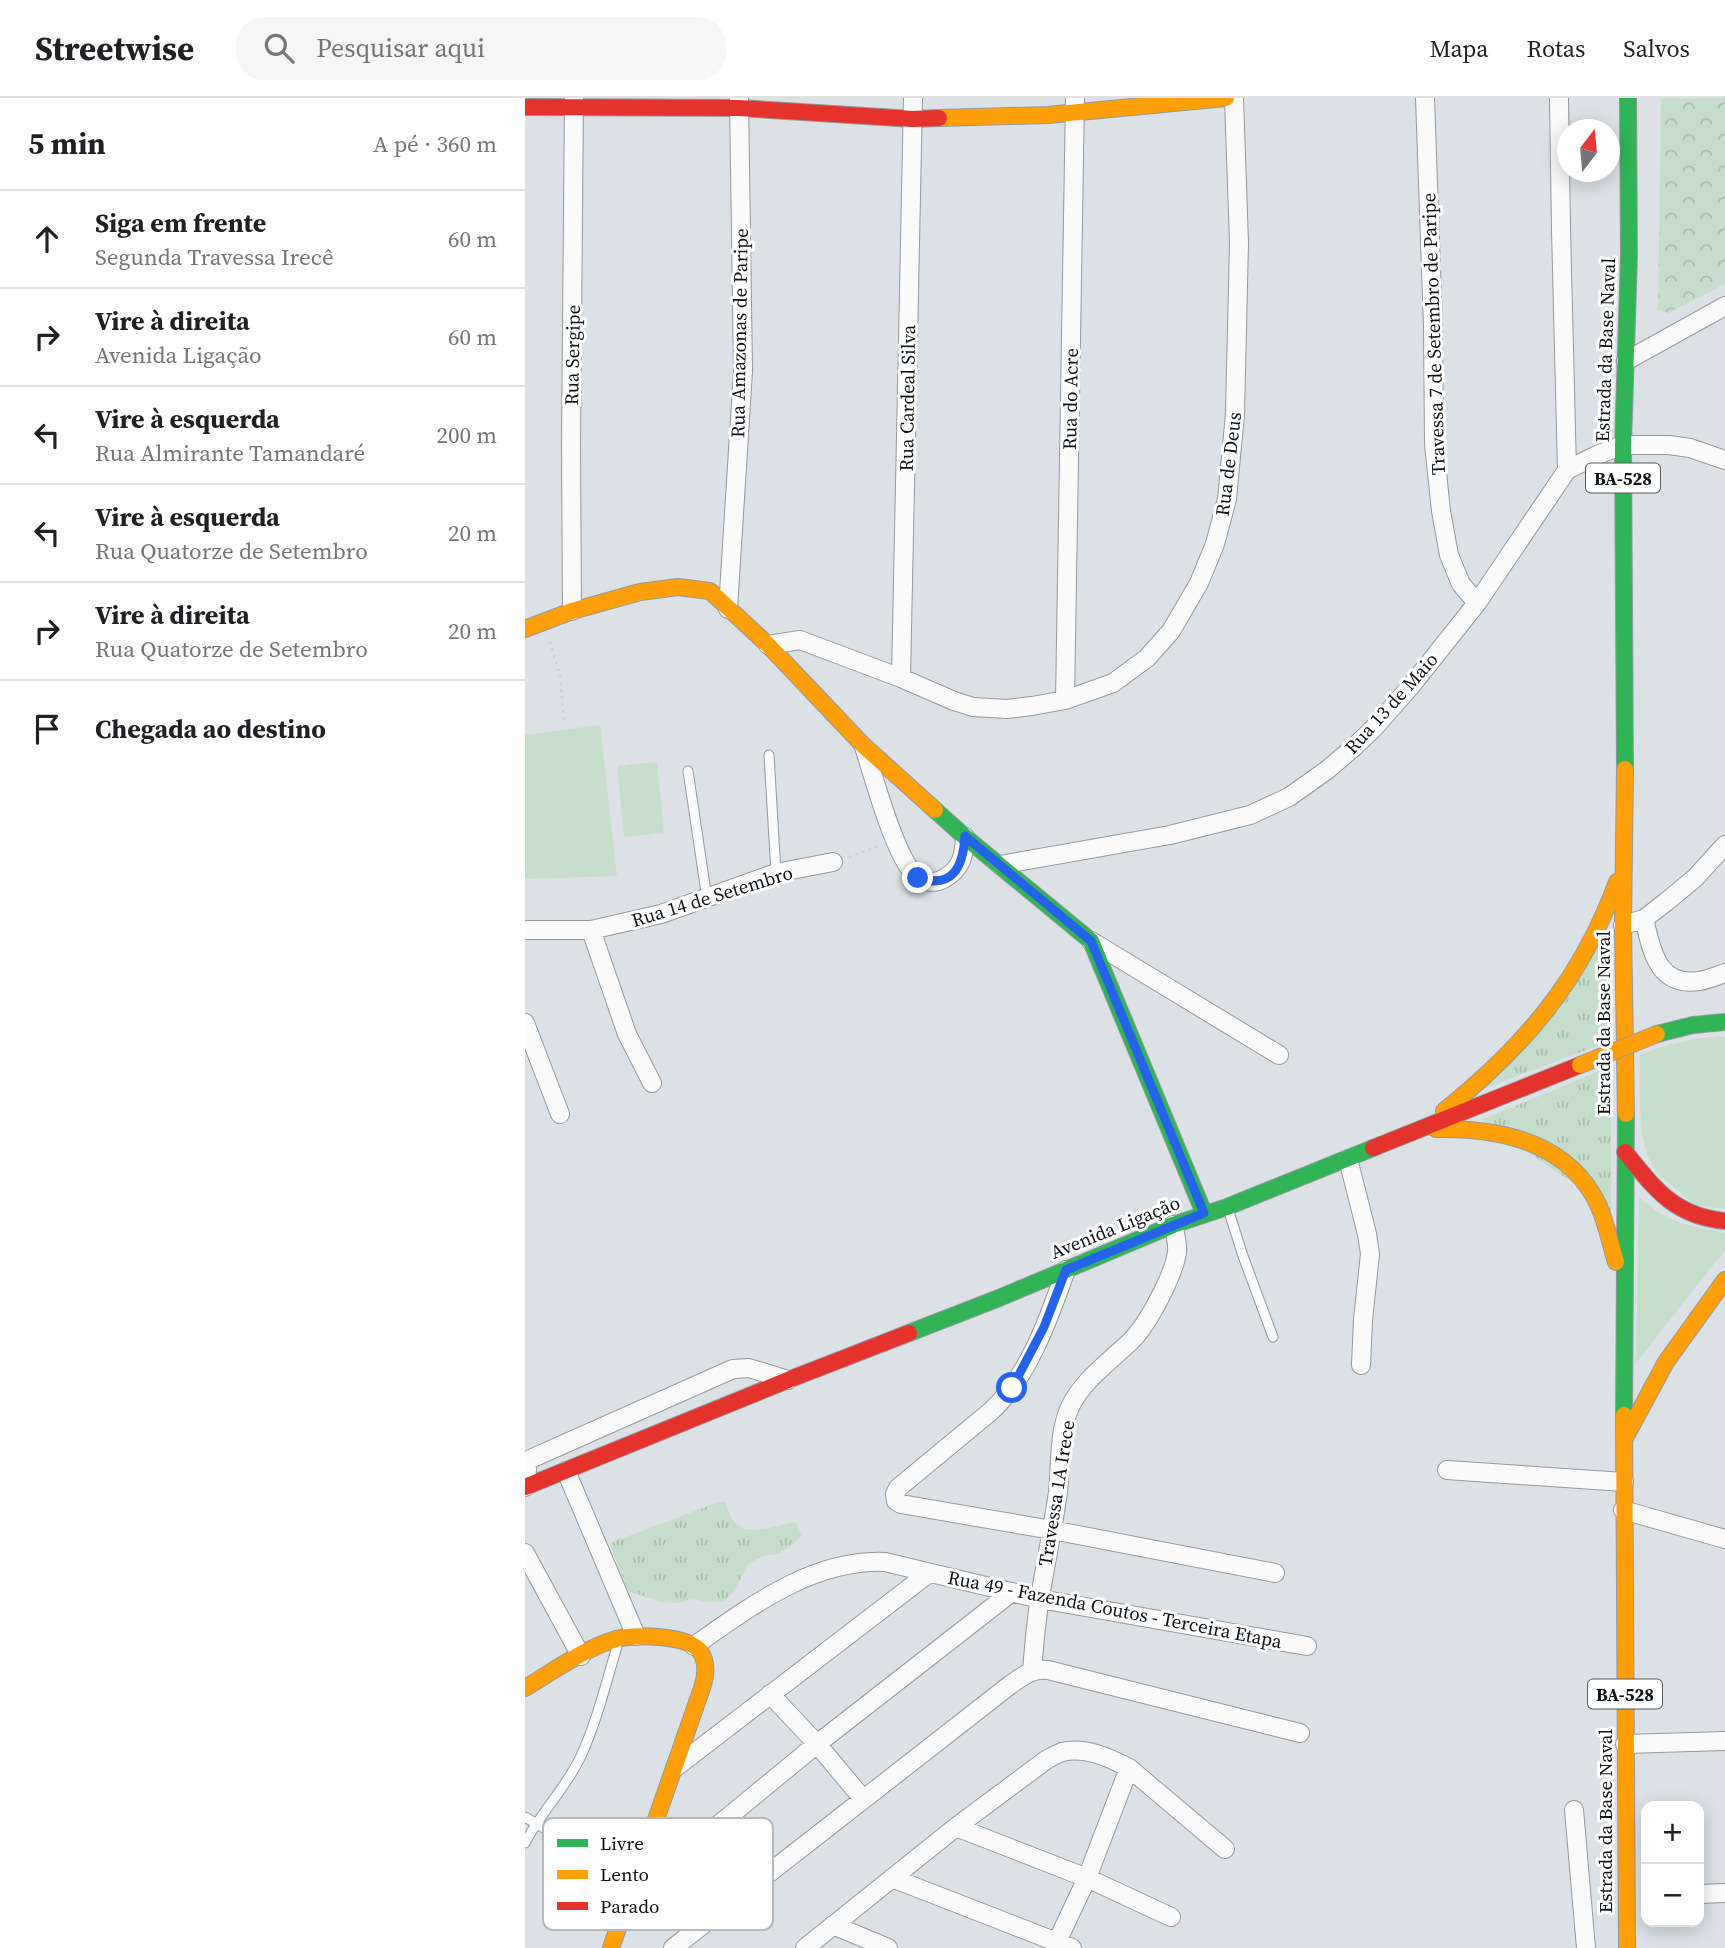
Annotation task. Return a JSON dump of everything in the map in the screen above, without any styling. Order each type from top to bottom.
[{"type":"main road","points":[[525,107],[574,102],[739,103],[913,119],[1074,105],[1226,98]]},
{"type":"main road","name":"Estrada da Base Naval","points":[[1626,1948],[1623,1297],[1626,1060],[1623,932],[1626,724],[1623,445],[1629,255],[1628,98]]},
{"type":"main road","points":[[525,629],[572,611],[640,592],[678,587],[710,592],[768,645],[863,745],[965,836],[1091,941],[1204,1213]]},
{"type":"main road","points":[[1419,1130],[1453,1105],[1507,1054],[1562,990],[1596,936],[1624,858]]},
{"type":"main road","points":[[1596,936],[1606,932],[1623,932]]},
{"type":"main road","name":"Avenida Ligação","points":[[525,1487],[1173,1225],[1227,1207],[1657,1034],[1693,1025],[1725,1022]]},
{"type":"main road","points":[[1419,1130],[1488,1130],[1513,1136],[1559,1159],[1578,1175],[1593,1195],[1616,1264],[1623,1297]]},
{"type":"main road","points":[[1625,1152],[1668,1202],[1691,1215],[1725,1221]]},
{"type":"main road","points":[[1623,1441],[1666,1362],[1725,1280]]},
{"type":"main road","points":[[525,1688],[581,1656],[628,1637],[660,1637],[694,1646],[706,1663],[706,1674],[657,1818]]},
{"type":"main road","points":[[611,1948],[617,1930]]},
{"type":"street","name":"Rua Cardeal Silva","points":[[901,678],[913,98]]},
{"type":"street","name":"Rua de Deus","points":[[768,645],[800,640],[954,701],[973,707],[1007,709],[1065,699],[1113,683],[1147,658],[1171,631],[1195,592],[1215,544],[1227,499],[1235,414],[1238,243],[1234,98]]},
{"type":"street","name":"Travessa 7 de Setembro de Paripe","points":[[1425,98],[1434,444],[1449,555],[1461,584],[1477,603]]},
{"type":"street","points":[[1559,98],[1567,470]]},
{"type":"street","name":"Rua Sergipe","points":[[572,611],[574,102]]},
{"type":"street","name":"Rua Amazonas de Paripe","points":[[728,609],[743,371],[739,103]]},
{"type":"street","name":"Rua do Acre","points":[[1065,699],[1074,105]]},
{"type":"street","points":[[1626,361],[1725,306]]},
{"type":"street","points":[[1623,445],[1669,444],[1725,460]]},
{"type":"street","name":"Rua 13 de Maio","points":[[1000,865],[1170,835],[1250,815],[1289,796],[1327,771],[1373,729],[1411,686],[1477,603],[1567,470],[1623,445]]},
{"type":"street","points":[[863,745],[895,840],[918,878],[931,882],[942,881],[954,873],[964,857],[965,836]]},
{"type":"street","points":[[1623,932],[1644,919],[1695,878],[1725,845]]},
{"type":"street","name":"Rua 14 de Setembro","points":[[525,930],[591,930],[661,914],[776,873],[833,862]]},
{"type":"street","points":[[1644,919],[1655,958],[1668,975],[1684,981],[1699,981],[1725,973]]},
{"type":"street","points":[[591,930],[628,1034],[652,1083]]},
{"type":"street","points":[[1091,941],[1279,1055]]},
{"type":"street","points":[[525,1023],[560,1114]]},
{"type":"street","points":[[1348,1159],[1370,1254],[1361,1365]]},
{"type":"street","name":"Travessa 1A Irece","points":[[1032,1671],[1040,1599],[1061,1468],[1063,1427],[1076,1396],[1097,1372],[1134,1338],[1150,1317],[1175,1263],[1177,1246],[1173,1225]]},
{"type":"street","points":[[1066,1270],[1044,1327],[1012,1388],[990,1412],[898,1488],[894,1497],[901,1504],[1275,1573]]},
{"type":"street","points":[[525,1487],[526,1456],[733,1369],[749,1368],[788,1380]]},
{"type":"street","points":[[566,1471],[628,1637]]},
{"type":"street","points":[[1447,1471],[1623,1482]]},
{"type":"street","points":[[1623,1510],[1725,1539]]},
{"type":"street","points":[[525,1552],[581,1656]]},
{"type":"street","name":"Rua 49 - Fazenda Coutos - Terceira Etapa","points":[[694,1646],[776,1592],[831,1567],[885,1562],[1040,1599],[1307,1646]]},
{"type":"street","points":[[676,1767],[929,1573]]},
{"type":"street","points":[[726,1818],[1012,1592]]},
{"type":"street","points":[[773,1870],[1010,1685],[1032,1671],[1048,1670],[1300,1733]]},
{"type":"street","points":[[770,1694],[863,1799]]},
{"type":"street","points":[[1625,1744],[1725,1741]]},
{"type":"street","points":[[805,1948],[956,1827],[1046,1760],[1062,1752],[1089,1752],[1129,1768],[1225,1849]]},
{"type":"street","points":[[892,1878],[1061,1946],[1129,1768]]},
{"type":"street","points":[[1574,1810],[1587,1948]]},
{"type":"street","points":[[956,1827],[1087,1878],[1171,1917]]},
{"type":"street","points":[[1704,1894],[1725,1894]]},
{"type":"street","points":[[1627,1901],[1641,1900]]},
{"type":"street","points":[[833,1925],[888,1948]]},
{"type":"street","points":[[673,1948],[696,1930]]},
{"type":"lane","points":[[769,755],[776,873]]},
{"type":"lane","points":[[688,771],[707,899]]},
{"type":"lane","points":[[1227,1207],[1273,1338]]},
{"type":"lane","points":[[525,1843],[535,1823],[559,1793],[581,1756],[605,1687],[628,1637]]},
{"type":"lane","points":[[525,1817],[543,1828]]},
{"type":"path","points":[[544,622],[560,676],[564,722]]},
{"type":"path","points":[[833,862],[895,840]]},
{"type":"green space","points":[[1661,98],[1725,98],[1725,284],[1668,313],[1658,310]]},
{"type":"green space","points":[[600,725],[617,876],[525,879],[525,735]]},
{"type":"green space","points":[[657,762],[664,833],[624,837],[617,766]]},
{"type":"green space","points":[[1606,938],[1610,1041],[1486,1088]]},
{"type":"green space","points":[[1725,1037],[1725,1209],[1695,1205],[1657,1173],[1647,1154],[1642,1133],[1640,1055],[1681,1042]]},
{"type":"green space","points":[[1611,1066],[1611,1220],[1604,1204],[1481,1120]]},
{"type":"green space","points":[[1639,1197],[1669,1218],[1725,1233],[1725,1250],[1636,1363]]},
{"type":"green space","points":[[725,1502],[733,1521],[741,1527],[756,1530],[795,1522],[802,1536],[777,1554],[763,1556],[748,1564],[734,1592],[722,1602],[693,1599],[677,1603],[661,1602],[628,1591],[610,1544],[716,1503]]},
{"type":"traffic: fast","points":[[1625,769],[1623,445],[1629,255],[1628,98]]},
{"type":"traffic: fast","points":[[935,810],[1091,941],[1204,1213]]},
{"type":"traffic: fast","points":[[1657,1034],[1693,1025],[1725,1022]]},
{"type":"traffic: fast","points":[[1624,1415],[1626,1114]]},
{"type":"traffic: fast","points":[[909,1333],[1173,1225],[1227,1207],[1373,1148]]},
{"type":"traffic: slow","points":[[939,118],[1048,115],[1226,98]]},
{"type":"traffic: slow","points":[[525,629],[572,611],[640,592],[678,587],[710,591],[768,645],[863,745],[935,810]]},
{"type":"traffic: slow","points":[[1625,769],[1623,925],[1626,1114]]},
{"type":"traffic: slow","points":[[1444,1111],[1500,1062],[1547,1009],[1586,950],[1617,882]]},
{"type":"traffic: slow","points":[[1580,1065],[1657,1034]]},
{"type":"traffic: slow","points":[[1436,1129],[1503,1135],[1525,1141],[1563,1161],[1593,1195],[1604,1219],[1616,1262]]},
{"type":"traffic: slow","points":[[1625,1438],[1666,1362],[1725,1280]]},
{"type":"traffic: slow","points":[[1624,1415],[1627,1948]]},
{"type":"traffic: slow","points":[[525,1688],[592,1648],[625,1637],[673,1639],[700,1651],[705,1665],[702,1688],[656,1818]]},
{"type":"traffic: slow","points":[[611,1948],[617,1930]]},
{"type":"traffic: jam","points":[[525,107],[739,108],[913,119],[939,118]]},
{"type":"traffic: jam","points":[[1373,1148],[1580,1065]]},
{"type":"traffic: jam","points":[[1625,1152],[1656,1189],[1679,1207],[1707,1218],[1725,1221]]},
{"type":"traffic: jam","points":[[525,1487],[909,1333]]},
{"type":"route","points":[[918,878],[931,882],[942,881],[954,873],[964,857],[965,836],[1091,941],[1204,1213],[1066,1270],[1044,1327],[1012,1388]]}]
